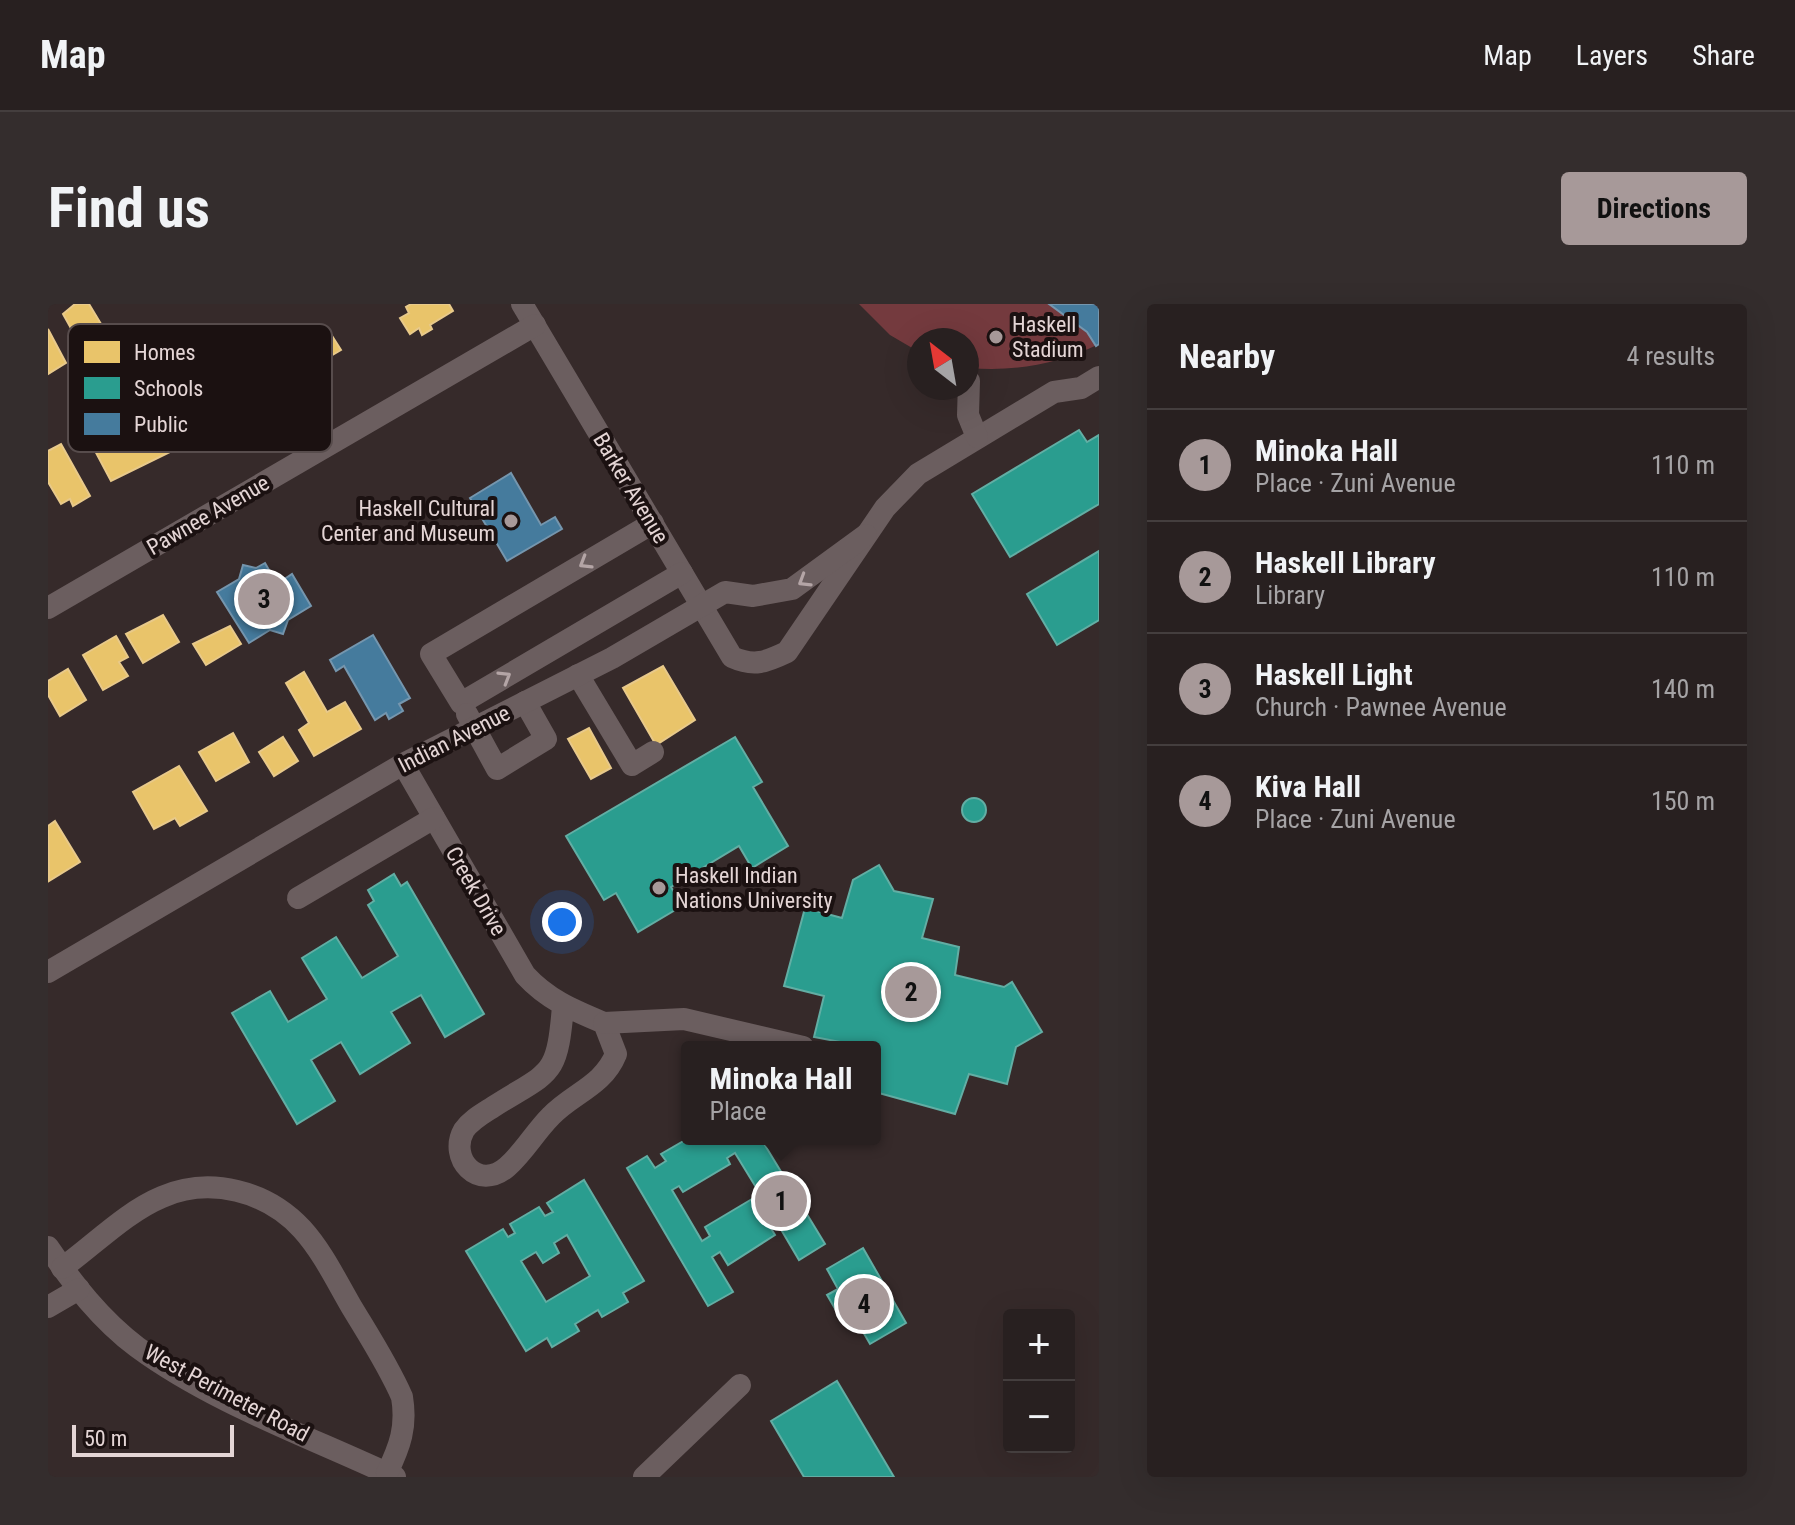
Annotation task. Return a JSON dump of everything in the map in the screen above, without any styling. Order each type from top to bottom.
[{"type":"street","name":"Barker Avenue","points":[[522,304],[732,657],[747,664]]},
{"type":"street","name":"Pawnee Avenue","points":[[332,443],[535,325]]},
{"type":"street","name":"Indian Avenue","points":[[747,664],[764,663],[787,652],[885,508],[918,474],[1054,392],[1081,388],[1098,380]]},
{"type":"street","points":[[968,400],[968,415],[977,437]]},
{"type":"street","name":"Pawnee Avenue","points":[[48,608],[316,452]]},
{"type":"street","points":[[525,702],[546,739],[497,769],[431,654],[653,523]]},
{"type":"street","name":"Indian Avenue","points":[[48,972],[403,764],[578,675],[725,592],[753,596],[792,589],[866,535]]},
{"type":"street","points":[[461,703],[682,573]]},
{"type":"street","points":[[578,675],[632,765],[653,752]]},
{"type":"street","name":"Creek Drive","points":[[403,764],[525,975],[541,993],[604,1023]]},
{"type":"street","points":[[298,898],[434,818]]},
{"type":"street","points":[[563,1006],[555,1064],[544,1075],[473,1120],[463,1132],[461,1150],[473,1173],[485,1178],[498,1175],[553,1114],[609,1071],[616,1054],[604,1023],[684,1019],[778,1041]]},
{"type":"street","points":[[62,1268],[163,1196],[218,1187],[262,1199],[302,1229],[394,1377],[406,1418],[403,1439],[391,1475]]},
{"type":"street","name":"West Perimeter Road","points":[[48,1247],[108,1322],[138,1347],[173,1369],[391,1475]]},
{"type":"street","points":[[48,1307],[79,1289]]},
{"type":"street","points":[[644,1477],[740,1385]]},
{"type":"shaded area","name":"Haskell Stadium","points":[[859,304],[1099,304],[1099,344],[1036,365],[979,368],[979,328],[907,328],[907,345],[890,335]]},
{"type":"building: Homes","points":[[75,304],[89,304],[101,324],[69,324],[63,314]]},
{"type":"building: Homes","points":[[411,304],[449,304],[453,311],[430,325],[432,329],[422,335],[419,328],[410,334],[400,318],[409,313],[406,307]]},
{"type":"building: Homes","points":[[48,329],[66,363],[48,374]]},
{"type":"building: Homes","points":[[332,336],[341,350],[332,355]]},
{"type":"building: Homes","points":[[61,444],[90,496],[73,506],[70,499],[61,504],[48,482],[48,451]]},
{"type":"building: Homes","points":[[96,452],[170,452],[111,481]]},
{"type":"building: Homes","points":[[163,615],[179,642],[143,663],[126,634]]},
{"type":"building: Homes","points":[[230,626],[241,644],[206,665],[193,644]]},
{"type":"building: Homes","points":[[116,636],[128,657],[119,662],[128,676],[103,690],[83,655]]},
{"type":"building: Homes","points":[[663,666],[695,720],[656,745],[623,688]]},
{"type":"building: Homes","points":[[68,669],[86,700],[60,716],[48,695],[48,681]]},
{"type":"building: Homes","points":[[304,672],[327,712],[345,702],[361,729],[314,756],[299,730],[309,723],[286,683]]},
{"type":"building: Homes","points":[[589,728],[611,768],[591,779],[568,739]]},
{"type":"building: Homes","points":[[233,733],[249,762],[216,781],[199,752]]},
{"type":"building: Homes","points":[[283,737],[298,761],[274,776],[259,752]]},
{"type":"building: Homes","points":[[179,766],[207,811],[180,826],[175,818],[154,829],[133,792]]},
{"type":"building: Homes","points":[[55,821],[80,862],[49,881],[48,826]]},
{"type":"building: Schools","points":[[1079,430],[1087,442],[1099,435],[1099,504],[1010,557],[972,494]]},
{"type":"building: Schools","points":[[1099,551],[1099,620],[1057,645],[1027,594]]},
{"type":"building: Schools","points":[[735,737],[762,782],[753,787],[788,846],[752,868],[739,846],[671,887],[682,906],[638,932],[616,893],[604,900],[566,836]]},
{"type":"building: Schools","points":[[974,798],[985,805],[986,810],[979,821],[974,822],[963,815],[962,810],[969,799]]},
{"type":"building: Schools","points":[[879,865],[894,891],[933,899],[922,938],[959,947],[955,975],[1004,987],[1012,982],[1042,1032],[1016,1047],[1007,1084],[969,1074],[955,1114],[881,1094],[881,1041],[835,1041],[814,1037],[824,996],[784,986],[805,908],[842,918],[853,880]]},
{"type":"building: Schools","points":[[394,874],[401,886],[407,882],[484,1014],[445,1037],[421,995],[391,1012],[410,1043],[360,1074],[341,1042],[311,1060],[335,1101],[297,1124],[232,1013],[270,991],[288,1022],[327,999],[302,958],[336,937],[362,978],[398,956],[368,905],[374,901],[368,890]]},
{"type":"building: Schools","points":[[681,1142],[681,1145],[765,1145],[825,1244],[799,1260],[776,1221],[769,1225],[775,1235],[728,1265],[720,1252],[712,1257],[733,1292],[708,1306],[627,1168],[647,1156],[655,1168],[666,1161],[661,1154]],"holes":[[[735,1153],[765,1202],[757,1207],[752,1199],[705,1227],[710,1236],[702,1241],[672,1190],[679,1186],[683,1192],[730,1164],[727,1158]]]},
{"type":"building: Schools","points":[[584,1180],[644,1281],[623,1293],[628,1302],[602,1317],[598,1310],[575,1324],[579,1331],[552,1347],[547,1338],[526,1351],[466,1251],[503,1229],[508,1237],[515,1233],[510,1224],[539,1207],[545,1216],[553,1212],[547,1203]],"holes":[[[567,1235],[590,1276],[546,1302],[521,1261],[536,1252],[543,1263],[559,1253],[554,1243]]]},
{"type":"building: Schools","points":[[863,1248],[906,1323],[870,1344],[852,1313],[841,1319],[827,1295],[838,1289],[827,1269]]},
{"type":"building: Schools","points":[[837,1381],[894,1477],[804,1477],[771,1421]]},
{"type":"building: Public","points":[[1049,304],[1099,304],[1099,344],[1096,346],[1087,332]]},
{"type":"building: Public","name":"Haskell Cultural Center and Museum","points":[[511,473],[541,525],[555,517],[562,529],[507,561],[470,498]]},
{"type":"building: Public","points":[[265,563],[277,584],[292,574],[311,606],[288,620],[283,634],[270,630],[249,643],[217,592],[239,579],[243,565],[256,568]]},
{"type":"building: Public","points":[[373,635],[410,698],[399,704],[403,711],[389,719],[386,713],[375,720],[344,666],[336,671],[330,660]]},
{"type":"place","name":"Haskell Stadium","points":[[996,337]]},
{"type":"place","name":"Haskell Cultural Center and Museum","points":[[511,521]]},
{"type":"place","name":"Haskell Light","points":[[264,599]]},
{"type":"place","name":"Haskell Indian Nations University","points":[[659,888]]},
{"type":"place","name":"Haskell Library","points":[[911,992]]},
{"type":"place","name":"Minoka Hall","points":[[781,1201]]},
{"type":"place","name":"Kiva Hall","points":[[864,1304]]}]
